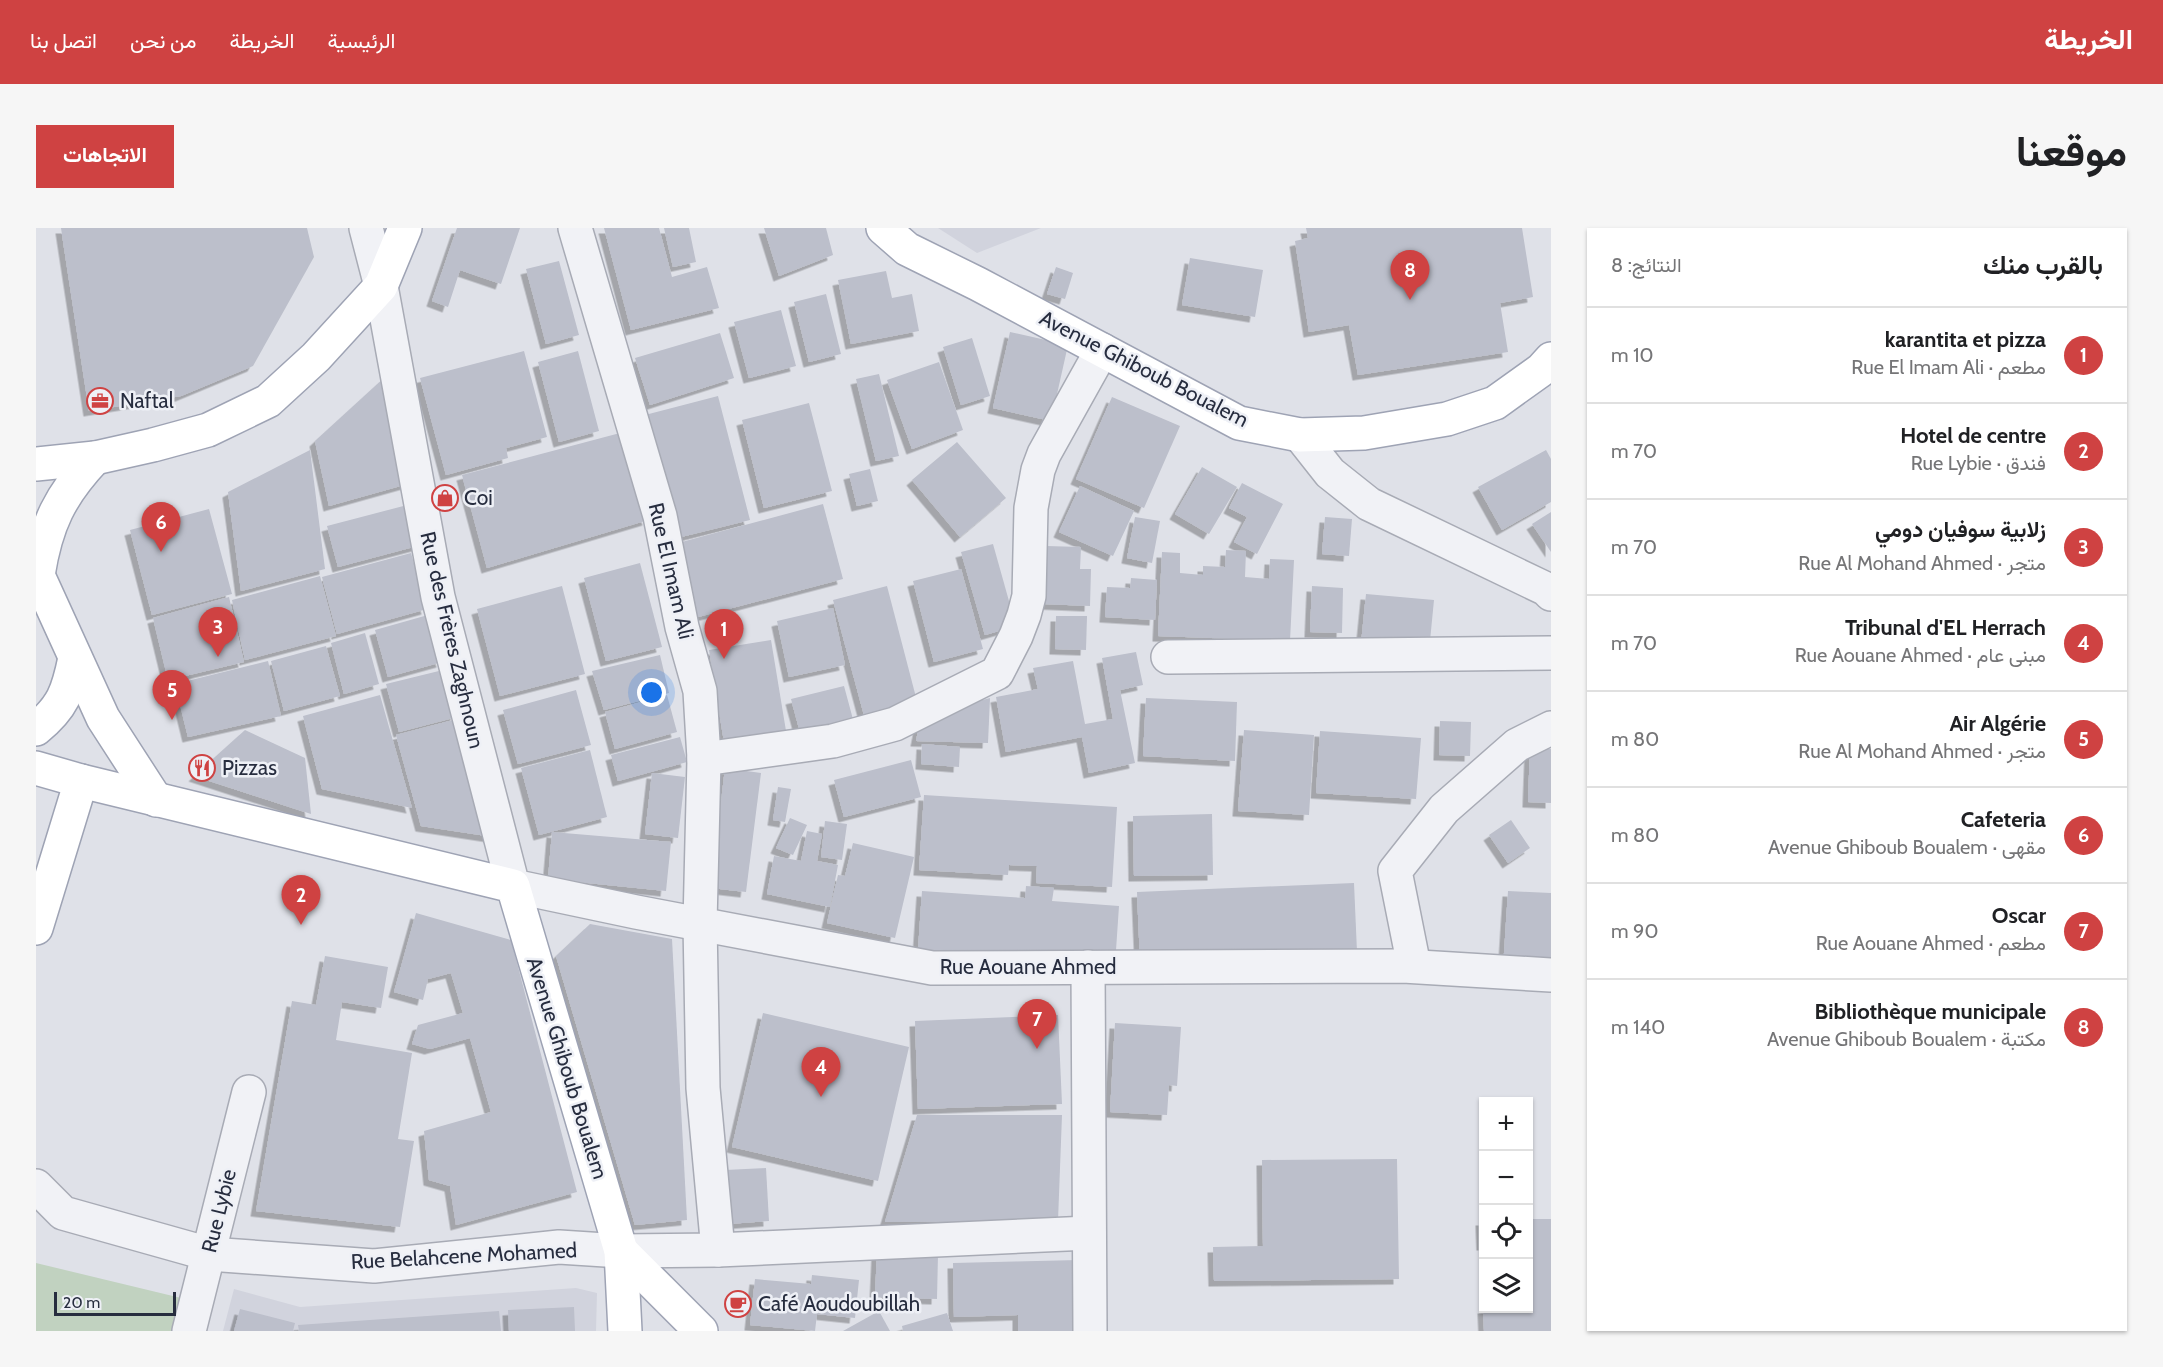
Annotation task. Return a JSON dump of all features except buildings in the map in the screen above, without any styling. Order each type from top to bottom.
[{"type":"main road","points":[[36,464],[95,458],[153,446],[208,430],[268,401],[316,357],[381,286],[405,228]]},
{"type":"main road","name":"Avenue Ghiboub Boualem","points":[[883,228],[907,249],[1239,423],[1300,435],[1364,433],[1447,419],[1495,403],[1541,370],[1551,359]]},
{"type":"main road","points":[[95,458],[75,479],[57,508],[42,549],[37,573],[103,718],[156,800]]},
{"type":"main road","points":[[36,729],[52,715],[69,688],[75,658]]},
{"type":"main road","points":[[36,768],[81,782],[513,886]]},
{"type":"main road","points":[[36,928],[81,782]]},
{"type":"main road","name":"Avenue Ghiboub Boualem","points":[[513,886],[621,1251]]},
{"type":"main road","points":[[621,1251],[625,1331]]},
{"type":"main road","points":[[621,1251],[701,1331]]},
{"type":"street","name":"Rue des Frères Zaghnoun","points":[[366,228],[381,286],[438,597],[513,886]]},
{"type":"street","name":"Rue El Imam Ali","points":[[575,228],[660,516],[682,627],[700,691],[704,759],[700,923],[703,1088],[718,1250]]},
{"type":"street","points":[[704,759],[833,741],[895,724],[997,672],[1016,636],[1029,596],[1031,508],[1038,470],[1044,454],[1102,350]]},
{"type":"street","points":[[1300,435],[1330,473],[1369,504],[1546,589],[1551,594]]},
{"type":"street","points":[[1168,657],[1551,653]]},
{"type":"street","points":[[1414,966],[1395,871],[1444,809],[1517,745],[1551,728]]},
{"type":"street","name":"Rue Aouane Ahmed","points":[[513,886],[636,912],[932,968],[1414,966],[1551,975]]},
{"type":"street","points":[[1088,967],[1090,1331]]},
{"type":"street","name":"Rue Lybie","points":[[189,1331],[249,1092]]},
{"type":"street","name":"Rue Belahcene Mohamed","points":[[36,1186],[63,1213],[209,1254],[374,1266],[559,1247],[621,1251],[718,1250],[1089,1233]]},
{"type":"shaded area","points":[[938,228],[1041,228],[977,253]]},
{"type":"shaded area","points":[[576,1288],[597,1293],[596,1331],[223,1331],[234,1289],[300,1307]]},
{"type":"green space","points":[[36,1263],[206,1304],[199,1331],[36,1331]]},
{"type":"place","name":"Bibliothèque municipale","points":[[1410,300]]},
{"type":"place","name":"Naftal","points":[[100,401]]},
{"type":"place","name":"Coi","points":[[445,498]]},
{"type":"place","name":"Cafeteria","points":[[161,552]]},
{"type":"place","name":"زلابية سوفيان دومي","points":[[218,657]]},
{"type":"place","name":"karantita et pizza","points":[[724,659]]},
{"type":"place","name":"Air Algérie","points":[[172,720]]},
{"type":"place","name":"Pizzas","points":[[202,768]]},
{"type":"place","name":"Hotel de centre","points":[[301,925]]},
{"type":"place","name":"Oscar","points":[[1037,1049]]},
{"type":"place","name":"Tribunal d'EL Herrach","points":[[821,1097]]},
{"type":"place","name":"Café Aoudoubillah","points":[[738,1304]]}]
